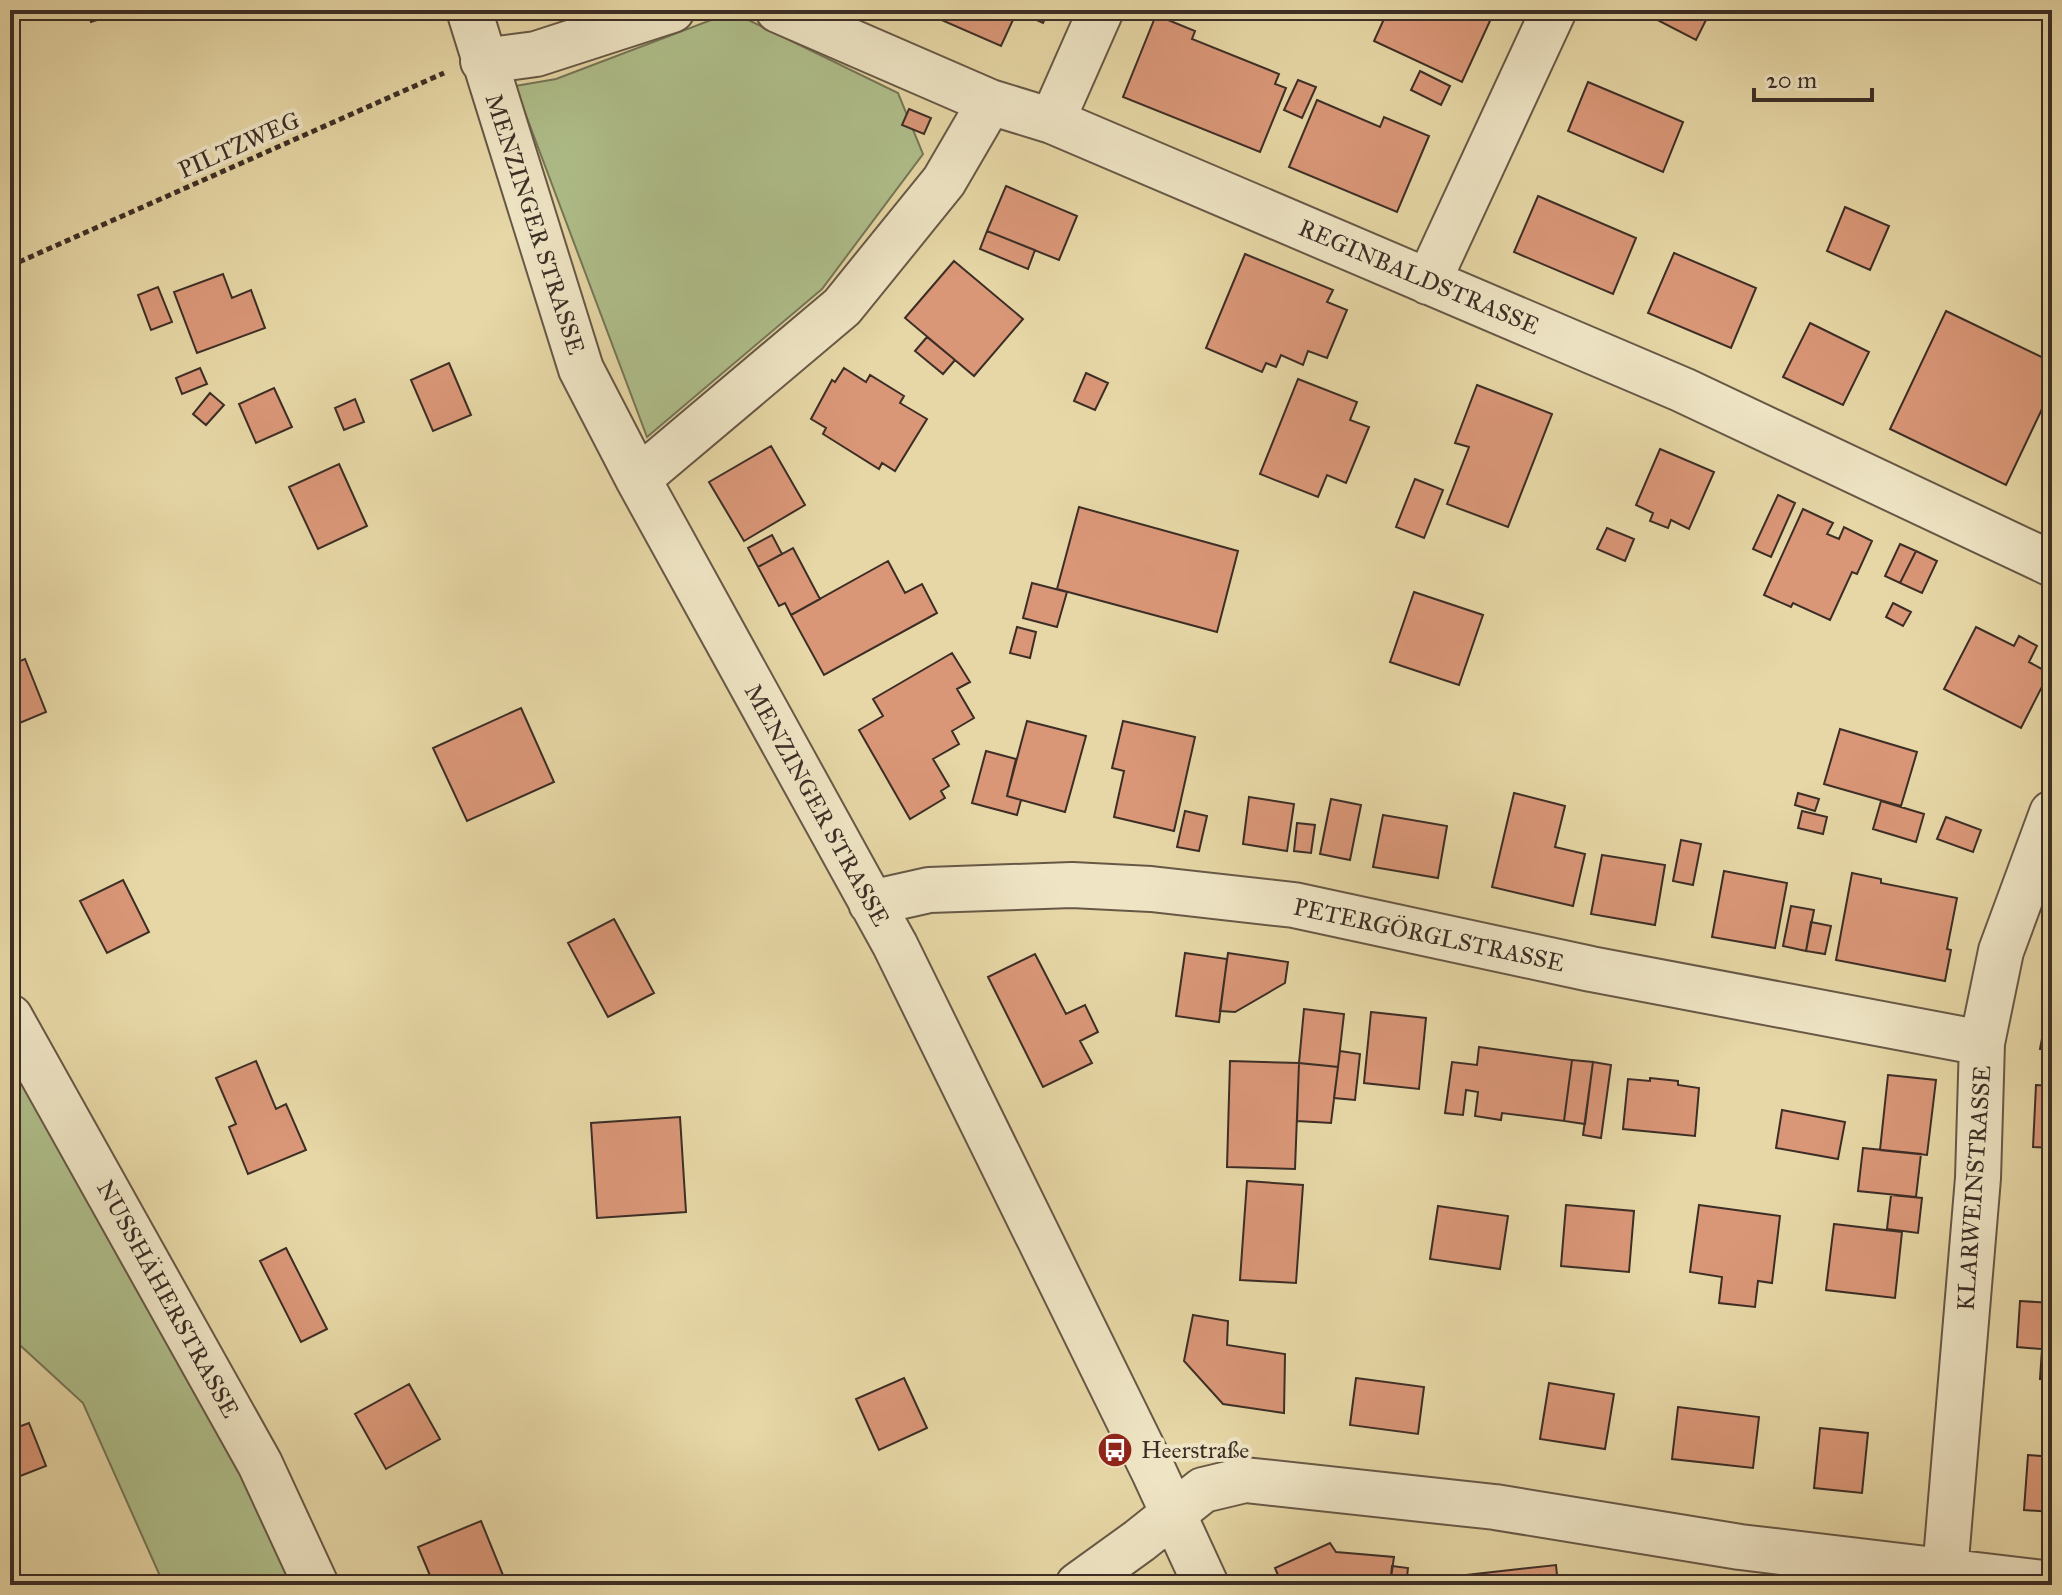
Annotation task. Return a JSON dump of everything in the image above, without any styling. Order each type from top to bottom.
[{"type":"street","name":"MENZINGER STRASSE","points":[[469,10],[581,369],[638,479],[895,945],[1206,1585]]},
{"type":"street","points":[[483,61],[536,54],[672,10]]},
{"type":"street","name":"REGINBALDSTRASSE","points":[[778,10],[990,102],[1052,121],[1683,390],[2052,564]]},
{"type":"street","points":[[1052,121],[1101,10]]},
{"type":"street","points":[[1428,282],[1554,10]]},
{"type":"street","points":[[638,479],[681,446],[842,307],[944,181],[990,102]]},
{"type":"street","name":"KLARWEINSTRASSE","points":[[1945,1572],[1978,1178],[1982,1043],[2001,951],[2052,813]]},
{"type":"street","name":"PETERGÖRGLSTRASSE","points":[[871,903],[929,890],[1072,885],[1151,889],[1294,905],[1591,969],[1982,1043]]},
{"type":"street","name":"NUSSHÄHERSTRASSE","points":[[10,1017],[260,1464],[316,1585]]},
{"type":"street","points":[[1078,1585],[1203,1490],[1245,1480],[1495,1507],[1740,1547],[2052,1584]]},
{"type":"path","name":"PILTZWEG","points":[[10,266],[445,73],[483,61]]},
{"type":"green space","points":[[732,12],[898,93],[923,154],[822,289],[647,437],[515,86],[556,79]]},
{"type":"green space","points":[[10,1017],[316,1585],[164,1585],[83,1403],[10,1336]]},
{"type":"building","points":[[87,10],[127,10],[91,22]]},
{"type":"building","points":[[932,10],[1049,10],[1043,23],[1017,11],[1001,46],[930,15]]},
{"type":"building","points":[[1388,10],[1495,10],[1462,82],[1374,41]]},
{"type":"building","points":[[1643,10],[1711,10],[1696,40]]},
{"type":"building","points":[[1156,15],[1195,31],[1192,39],[1279,74],[1275,84],[1286,88],[1260,152],[1123,97]]},
{"type":"building","points":[[1420,71],[1450,86],[1441,105],[1411,90]]},
{"type":"building","points":[[1298,80],[1316,87],[1302,118],[1284,110]]},
{"type":"building","points":[[1588,82],[1683,122],[1663,172],[1568,131]]},
{"type":"building","points":[[1317,100],[1380,127],[1384,117],[1429,136],[1397,212],[1289,167]]},
{"type":"building","points":[[909,109],[931,118],[924,134],[902,125]]},
{"type":"building","points":[[1006,186],[1077,216],[1059,260],[987,231]]},
{"type":"building","points":[[1538,196],[1636,238],[1613,294],[1514,252]]},
{"type":"building","points":[[1845,207],[1889,226],[1870,270],[1827,251]]},
{"type":"building","points":[[987,231],[1035,250],[1028,269],[980,249]]},
{"type":"building","points":[[1674,253],[1756,288],[1731,348],[1648,313]]},
{"type":"building","points":[[1245,254],[1333,290],[1327,302],[1347,310],[1327,358],[1308,351],[1303,365],[1281,355],[1276,367],[1266,363],[1262,372],[1206,348]]},
{"type":"building","points":[[954,261],[1023,319],[974,376],[905,318]]},
{"type":"building","points":[[223,274],[232,298],[251,290],[265,328],[197,353],[174,292]]},
{"type":"building","points":[[158,287],[172,322],[151,330],[138,295]]},
{"type":"building","points":[[1946,311],[2052,362],[2052,388],[2006,485],[1890,429]]},
{"type":"building","points":[[1810,323],[1869,352],[1843,405],[1783,377]]},
{"type":"building","points":[[927,337],[955,360],[943,374],[915,351]]},
{"type":"building","points":[[449,363],[471,415],[433,431],[411,380]]},
{"type":"building","points":[[200,368],[207,384],[182,394],[176,378]]},
{"type":"building","points":[[844,368],[866,382],[870,375],[904,396],[900,403],[927,419],[895,471],[882,463],[879,469],[823,434],[826,428],[811,419],[832,380],[835,382]]},
{"type":"building","points":[[1086,373],[1108,383],[1095,410],[1074,401]]},
{"type":"building","points":[[1298,379],[1357,402],[1350,420],[1369,427],[1346,483],[1327,475],[1318,497],[1260,474]]},
{"type":"building","points":[[1477,385],[1552,414],[1508,527],[1447,504],[1469,447],[1455,443]]},
{"type":"building","points":[[274,388],[292,427],[256,443],[239,404]]},
{"type":"building","points":[[210,393],[224,405],[206,425],[193,414]]},
{"type":"building","points":[[355,399],[364,422],[344,430],[335,408]]},
{"type":"building","points":[[771,446],[805,505],[744,541],[709,482]]},
{"type":"building","points":[[1660,449],[1714,472],[1689,529],[1671,520],[1668,528],[1650,521],[1653,513],[1636,505]]},
{"type":"building","points":[[339,464],[367,526],[318,549],[289,487]]},
{"type":"building","points":[[1415,479],[1443,490],[1424,538],[1396,527]]},
{"type":"building","points":[[1778,495],[1795,503],[1771,557],[1753,549]]},
{"type":"building","points":[[1079,507],[1238,551],[1217,632],[1057,589]]},
{"type":"building","points":[[1803,509],[1833,523],[1827,534],[1839,539],[1844,527],[1872,541],[1857,574],[1852,572],[1830,620],[1793,603],[1791,607],[1764,595]]},
{"type":"building","points":[[1607,528],[1634,539],[1625,561],[1597,549]]},
{"type":"building","points":[[772,535],[782,554],[758,567],[748,548]]},
{"type":"building","points":[[1900,544],[1916,551],[1900,583],[1885,576]]},
{"type":"building","points":[[793,548],[820,599],[791,615],[785,603],[779,606],[758,567]]},
{"type":"building","points":[[1916,551],[1937,561],[1922,593],[1900,583]]},
{"type":"building","points":[[888,561],[905,593],[922,584],[937,613],[824,675],[791,615]]},
{"type":"building","points":[[1032,583],[1067,592],[1057,627],[1023,618]]},
{"type":"building","points":[[1414,592],[1483,615],[1459,685],[1390,662]]},
{"type":"building","points":[[1893,603],[1911,612],[1903,626],[1886,617]]},
{"type":"building","points":[[1017,627],[1036,632],[1030,658],[1010,653]]},
{"type":"building","points":[[1976,627],[2014,646],[2019,636],[2037,646],[2029,662],[2049,673],[2021,728],[1944,689]]},
{"type":"building","points":[[952,653],[970,682],[957,689],[974,718],[952,731],[959,744],[933,759],[949,786],[941,791],[945,798],[910,819],[859,730],[883,716],[873,699]]},
{"type":"building","points":[[25,659],[46,712],[10,727],[10,665]]},
{"type":"building","points":[[521,708],[554,782],[467,821],[433,748]]},
{"type":"building","points":[[1027,721],[1086,736],[1065,812],[1007,796]]},
{"type":"building","points":[[1123,721],[1195,737],[1174,831],[1114,817],[1124,771],[1112,768]]},
{"type":"building","points":[[1840,729],[1917,752],[1901,806],[1824,784]]},
{"type":"building","points":[[986,751],[1016,759],[1007,796],[1021,800],[1017,815],[972,803]]},
{"type":"building","points":[[1514,793],[1565,806],[1555,847],[1585,854],[1573,906],[1492,887]]},
{"type":"building","points":[[1798,793],[1819,799],[1815,811],[1795,805]]},
{"type":"building","points":[[1249,797],[1294,804],[1287,851],[1243,844]]},
{"type":"building","points":[[1331,799],[1361,805],[1350,860],[1320,854]]},
{"type":"building","points":[[1881,801],[1924,814],[1916,842],[1873,829]]},
{"type":"building","points":[[1185,811],[1207,816],[1199,851],[1177,847]]},
{"type":"building","points":[[1802,811],[1827,817],[1823,834],[1798,828]]},
{"type":"building","points":[[1383,815],[1447,826],[1438,878],[1373,867]]},
{"type":"building","points":[[1946,817],[1981,830],[1973,852],[1937,839]]},
{"type":"building","points":[[1297,823],[1315,825],[1311,853],[1294,851]]},
{"type":"building","points":[[1681,840],[1701,844],[1693,885],[1673,881]]},
{"type":"building","points":[[1602,855],[1665,865],[1655,925],[1591,914]]},
{"type":"building","points":[[1724,871],[1787,883],[1775,948],[1712,937]]},
{"type":"building","points":[[1852,873],[1881,879],[1881,883],[1957,898],[1947,949],[1951,950],[1945,981],[1836,960]]},
{"type":"building","points":[[123,880],[149,932],[107,953],[80,901]]},
{"type":"building","points":[[1791,906],[1814,910],[1806,951],[1783,946]]},
{"type":"building","points":[[614,919],[654,993],[608,1017],[568,943]]},
{"type":"building","points":[[1811,922],[1831,926],[1825,954],[1806,951]]},
{"type":"building","points":[[1185,953],[1227,959],[1219,1022],[1176,1016]]},
{"type":"building","points":[[1228,953],[1288,962],[1285,983],[1235,1012],[1220,1011]]},
{"type":"building","points":[[1035,954],[1066,1014],[1085,1005],[1098,1032],[1080,1041],[1092,1063],[1043,1087],[988,977]]},
{"type":"building","points":[[1304,1009],[1344,1014],[1338,1067],[1299,1063]]},
{"type":"building","points":[[1371,1012],[1426,1018],[1419,1089],[1364,1083]]},
{"type":"building","points":[[2047,1013],[2052,1014],[2052,1051],[2040,1049]]},
{"type":"building","points":[[1479,1047],[1572,1060],[1564,1121],[1502,1113],[1501,1120],[1475,1116],[1478,1092],[1466,1090],[1463,1115],[1445,1113],[1452,1062],[1477,1065]]},
{"type":"building","points":[[1340,1051],[1360,1054],[1355,1100],[1334,1098]]},
{"type":"building","points":[[1572,1060],[1593,1062],[1585,1124],[1564,1121]]},
{"type":"building","points":[[256,1061],[276,1109],[286,1104],[306,1150],[248,1174],[229,1127],[236,1124],[216,1078]]},
{"type":"building","points":[[1230,1061],[1299,1063],[1295,1169],[1227,1167]]},
{"type":"building","points":[[1593,1062],[1611,1065],[1601,1138],[1583,1135]]},
{"type":"building","points":[[1299,1063],[1338,1067],[1331,1123],[1297,1121]]},
{"type":"building","points":[[1888,1075],[1936,1080],[1927,1155],[1880,1150]]},
{"type":"building","points":[[1650,1078],[1678,1081],[1678,1085],[1699,1088],[1695,1136],[1623,1129],[1628,1079],[1650,1081]]},
{"type":"building","points":[[2036,1085],[2052,1086],[2052,1148],[2033,1147]]},
{"type":"building","points":[[1782,1110],[1845,1122],[1838,1159],[1776,1148]]},
{"type":"building","points":[[680,1117],[686,1212],[597,1218],[591,1123]]},
{"type":"building","points":[[1863,1148],[1921,1154],[1916,1197],[1858,1191]]},
{"type":"building","points":[[1247,1181],[1303,1185],[1296,1283],[1240,1280]]},
{"type":"building","points":[[1891,1195],[1922,1198],[1918,1233],[1887,1229]]},
{"type":"building","points":[[1566,1205],[1634,1211],[1629,1272],[1561,1266]]},
{"type":"building","points":[[1699,1205],[1780,1216],[1772,1283],[1758,1281],[1755,1307],[1719,1303],[1722,1277],[1690,1272]]},
{"type":"building","points":[[1438,1206],[1508,1216],[1500,1269],[1430,1259]]},
{"type":"building","points":[[1834,1224],[1902,1232],[1895,1298],[1826,1290]]},
{"type":"building","points":[[286,1248],[327,1329],[301,1342],[260,1261]]},
{"type":"building","points":[[2020,1301],[2052,1303],[2052,1350],[2017,1347]]},
{"type":"building","points":[[1193,1315],[1228,1321],[1227,1345],[1285,1354],[1284,1413],[1223,1404],[1184,1361]]},
{"type":"building","points":[[2042,1349],[2052,1350],[2052,1380],[2040,1379]]},
{"type":"building","points":[[904,1378],[927,1428],[879,1450],[856,1399]]},
{"type":"building","points":[[1356,1378],[1424,1387],[1418,1434],[1350,1425]]},
{"type":"building","points":[[1549,1383],[1614,1394],[1605,1449],[1540,1439]]},
{"type":"building","points":[[409,1384],[440,1439],[386,1469],[355,1414]]},
{"type":"building","points":[[1678,1407],[1759,1417],[1753,1468],[1672,1459]]},
{"type":"building","points":[[29,1423],[46,1466],[10,1480],[10,1430]]},
{"type":"building","points":[[1820,1428],[1868,1433],[1862,1493],[1814,1488]]},
{"type":"building","points":[[2028,1455],[2052,1457],[2052,1512],[2024,1510]]},
{"type":"building","points":[[481,1521],[507,1585],[434,1585],[418,1547]]},
{"type":"building","points":[[1330,1543],[1336,1552],[1394,1557],[1390,1585],[1282,1585],[1275,1568]]},
{"type":"building","points":[[1556,1565],[1558,1585],[1459,1585],[1458,1576]]},
{"type":"building","points":[[1392,1566],[1408,1568],[1406,1585],[1390,1585]]},
{"type":"place","name":"Heerstraße","points":[[1115,1450]]}]
